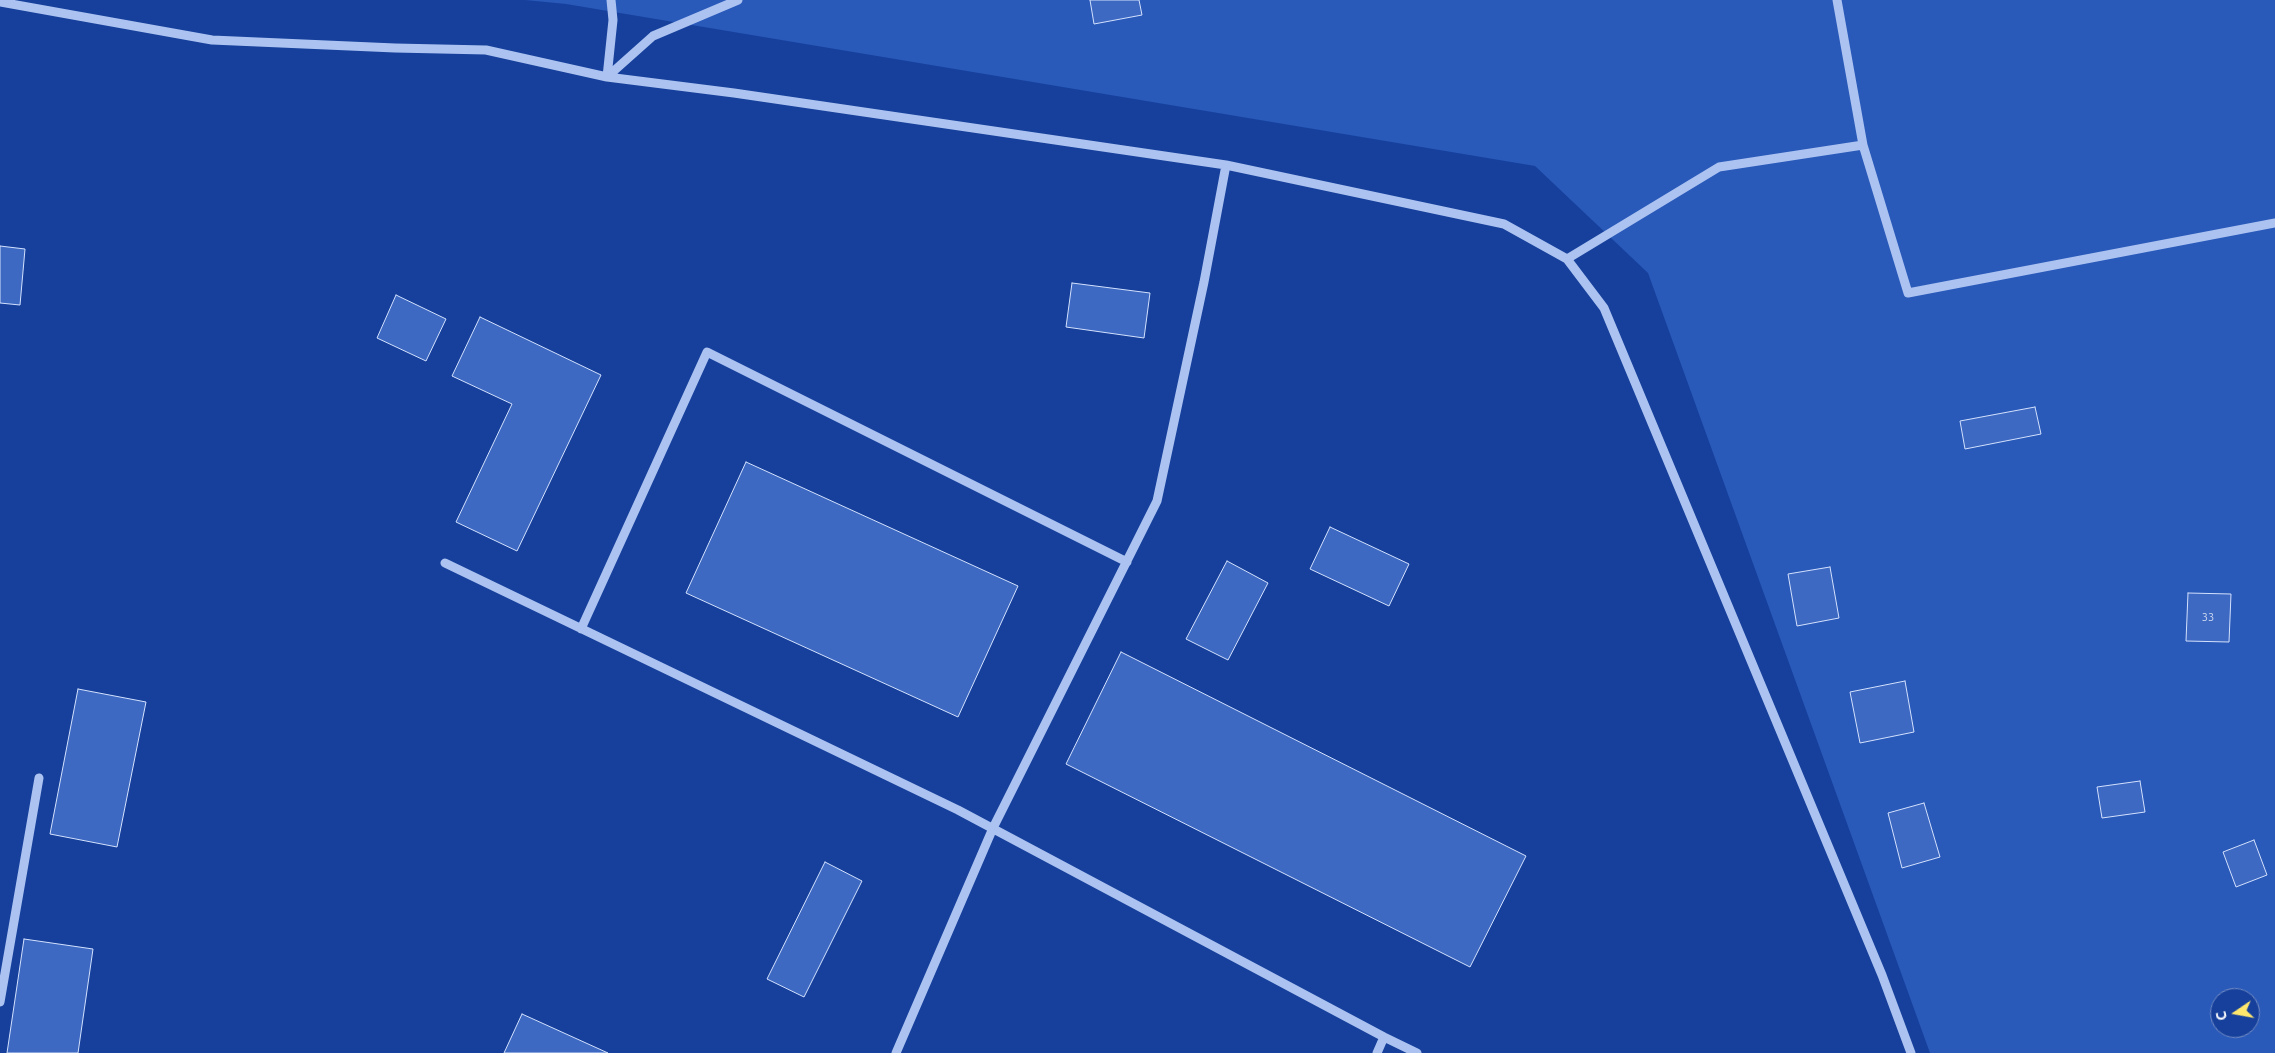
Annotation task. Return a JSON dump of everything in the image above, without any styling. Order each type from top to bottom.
[{"type":"street","points":[[607,77],[613,20],[610,0]]},
{"type":"street","points":[[607,77],[653,36],[737,0]]},
{"type":"street","points":[[1837,0],[1863,145],[1908,293],[2275,223]]},
{"type":"street","points":[[0,2],[212,40],[486,50],[607,77],[734,93],[1226,165],[1504,224],[1566,259],[1604,308],[1882,975],[1911,1053]]},
{"type":"street","points":[[1566,259],[1719,167],[1863,145]]},
{"type":"street","points":[[896,1053],[993,828],[1156,501],[1204,282],[1226,165]]},
{"type":"street","points":[[581,629],[707,352],[1127,562]]},
{"type":"street","points":[[445,563],[993,828],[1417,1053]]},
{"type":"street","points":[[0,1002],[39,778]]},
{"type":"street","points":[[1376,1053],[1384,1037]]},
{"type":"shaded area","points":[[525,0],[2275,0],[2275,1053],[1930,1053],[1648,273],[1535,166],[566,4]]},
{"type":"building","points":[[1090,0],[1139,0],[1142,15],[1094,24]]},
{"type":"building","points":[[0,246],[25,249],[20,305],[0,303]]},
{"type":"building","points":[[1072,283],[1150,293],[1144,338],[1066,327]]},
{"type":"building","points":[[396,295],[446,319],[426,361],[377,338]]},
{"type":"building","points":[[480,317],[601,375],[517,551],[456,522],[512,404],[452,376]]},
{"type":"building","points":[[2035,407],[2041,434],[1965,449],[1960,421]]},
{"type":"building","points":[[746,462],[1018,586],[958,717],[686,593]]},
{"type":"building","points":[[1330,527],[1409,564],[1389,606],[1310,569]]},
{"type":"building","points":[[1227,561],[1268,583],[1228,660],[1186,639]]},
{"type":"building","points":[[1830,567],[1839,618],[1797,626],[1788,574]]},
{"type":"building","points":[[2188,593],[2231,594],[2229,642],[2186,641]]},
{"type":"building","points":[[1121,652],[1526,856],[1470,967],[1066,764]]},
{"type":"building","points":[[1905,681],[1914,732],[1860,743],[1850,692]]},
{"type":"building","points":[[78,689],[146,702],[117,847],[50,834]]},
{"type":"building","points":[[2140,781],[2145,812],[2102,818],[2097,787]]},
{"type":"building","points":[[1924,803],[1940,857],[1902,868],[1888,813]]},
{"type":"building","points":[[2254,840],[2267,875],[2236,887],[2223,852]]},
{"type":"building","points":[[825,862],[862,881],[804,997],[767,979]]},
{"type":"building","points":[[24,939],[93,949],[78,1053],[7,1053]]},
{"type":"building","points":[[522,1014],[608,1053],[504,1053]]}]
